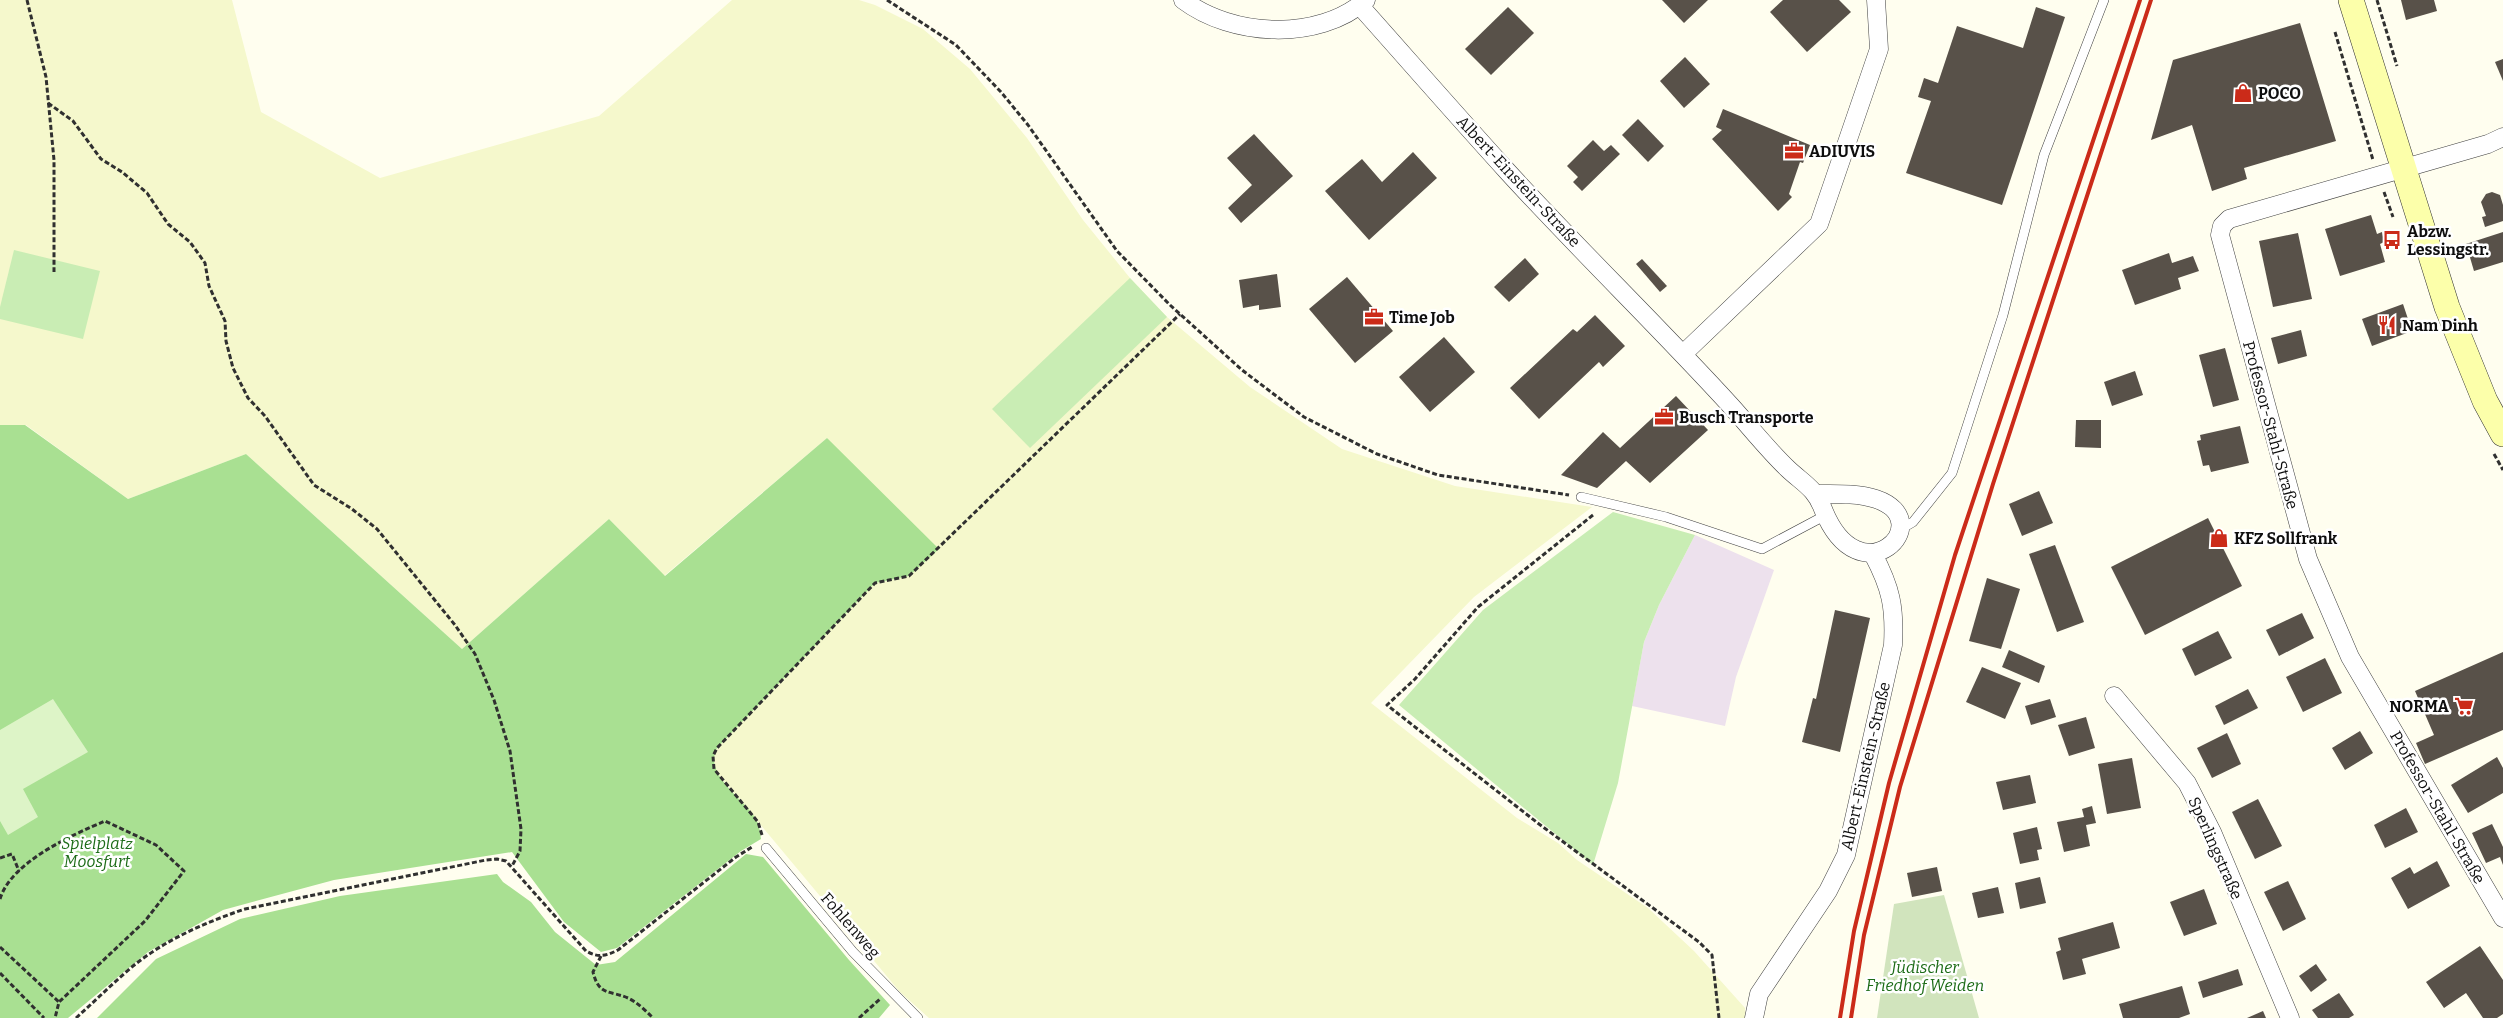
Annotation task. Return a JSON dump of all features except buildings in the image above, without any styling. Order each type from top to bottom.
[{"type":"main road","points":[[2351,0],[2446,307],[2485,401],[2503,434]]},
{"type":"street","points":[[1183,0],[1218,19],[1266,29],[1290,29],[1315,24],[1337,18],[1363,3]]},
{"type":"street","points":[[1683,354],[1819,224],[1879,49],[1876,0]]},
{"type":"street","name":"Albert-Einstein-Straße","points":[[1363,3],[1507,172],[1683,354],[1788,469],[1817,494],[1826,515],[1851,548],[1874,554],[1888,582],[1894,616],[1893,646],[1846,855],[1828,890],[1759,994],[1754,1018]]},
{"type":"street","name":"Professor-Stahl-Straße","points":[[2503,136],[2488,144],[2229,219],[2222,226],[2220,235],[2308,559],[2350,656],[2503,918]]},
{"type":"street","points":[[1817,494],[1870,498],[1885,502],[1894,509],[1901,529],[1898,539],[1884,551],[1874,554]]},
{"type":"street","name":"Sperlingstraße","points":[[2114,696],[2187,783],[2212,832],[2290,1018]]},
{"type":"lane","points":[[1901,529],[1912,522],[1952,474],[2003,315],[2044,155],[2104,0]]},
{"type":"lane","points":[[1582,497],[1666,517],[1762,549],[1826,515]]},
{"type":"lane","name":"Fohlenweg","points":[[766,848],[853,952],[918,1018]]},
{"type":"path","points":[[27,0],[46,77],[54,160],[54,272]]},
{"type":"path","points":[[886,0],[956,45],[1001,92],[1028,124],[1118,251],[1180,314],[1242,370],[1304,417],[1377,454],[1438,475],[1582,497]]},
{"type":"path","points":[[48,103],[73,121],[101,159],[122,172],[147,193],[168,224],[190,242],[205,263],[208,286],[225,320],[226,342],[232,368],[248,398],[265,416],[314,484],[352,509],[377,529],[455,625],[475,654],[510,751],[521,829],[520,850],[512,866]]},
{"type":"path","points":[[766,848],[758,822],[714,769],[713,756],[717,748],[875,583],[909,576],[1180,314]]},
{"type":"path","points":[[1609,502],[1478,608],[1415,680],[1387,705],[1538,824],[1699,942],[1712,955],[1719,1018]]},
{"type":"path","points":[[0,899],[2,890],[19,871],[60,841],[105,821],[156,845],[184,871],[145,921],[59,1002],[54,1018]]},
{"type":"path","points":[[76,1018],[134,965],[169,942],[219,918],[281,902],[486,860],[497,859],[506,861],[512,866],[586,951],[601,956],[618,950],[748,849],[758,845],[766,848]]},
{"type":"path","points":[[0,858],[12,854],[19,871]]},
{"type":"path","points":[[0,947],[59,1002]]},
{"type":"path","points":[[601,956],[593,972],[596,982],[603,991],[629,998],[653,1018]]},
{"type":"path","points":[[0,973],[44,1018]]},
{"type":"path","points":[[859,1018],[890,990]]},
{"type":"shaded area","points":[[1695,535],[1774,570],[1736,677],[1725,726],[1632,706],[1644,642],[1659,605]]},
{"type":"green space","points":[[0,0],[232,0],[261,112],[380,178],[599,116],[732,0],[859,0],[875,5],[923,29],[970,69],[1027,138],[1083,220],[1130,278],[1167,317],[1250,387],[1342,449],[1455,486],[1592,507],[1474,597],[1371,703],[1517,818],[1558,843],[1577,860],[1648,908],[1694,951],[1745,1008],[1746,1018],[929,1018],[900,992],[714,769],[713,756],[717,748],[875,583],[909,576],[827,438],[664,576],[609,519],[462,649],[246,454],[128,499],[26,425],[0,425]]},
{"type":"green space","points":[[14,250],[100,271],[83,339],[0,319],[0,307]]},
{"type":"green space","points":[[1130,278],[1167,317],[1030,448],[992,409]]},
{"type":"green space","name":"Spielplatz Moosfurt","points":[[0,425],[25,425],[128,499],[246,454],[462,649],[609,519],[665,576],[827,438],[939,549],[909,576],[875,583],[717,748],[714,758],[716,768],[728,787],[753,814],[759,825],[761,839],[741,851],[617,948],[601,952],[564,922],[512,852],[334,880],[223,910],[148,952],[68,1018],[0,1018]]},
{"type":"green space","points":[[1613,512],[1695,535],[1659,605],[1644,642],[1618,783],[1593,865],[1399,705],[1483,610]]},
{"type":"green space","points":[[53,699],[88,752],[23,789],[38,817],[8,835],[0,821],[0,730]]},
{"type":"green space","points":[[746,854],[763,857],[849,960],[890,1005],[879,1018],[97,1018],[156,959],[240,919],[340,896],[497,874],[503,882],[531,902],[555,932],[596,965],[615,962]]},
{"type":"green space","name":"Jüdischer Friedhof Weiden","points":[[1944,895],[1979,1018],[1877,1018],[1894,904]]},
{"type":"railway","points":[[1840,1018],[1854,931],[1889,783],[1955,555],[2140,0]]},
{"type":"railway","points":[[1851,1018],[1864,935],[1900,787],[1993,484],[2151,0]]},
{"type":"place","name":"POCO","points":[[2243,93]]},
{"type":"place","name":"ADIUVIS","points":[[1794,151]]},
{"type":"place","name":"Abzw. Lessingstr.","points":[[2392,240]]},
{"type":"place","name":"Time Job","points":[[1374,317]]},
{"type":"place","name":"Nam Dinh","points":[[2387,325]]},
{"type":"place","name":"Busch Transporte","points":[[1664,417]]},
{"type":"place","name":"KFZ Sollfrank","points":[[2219,538]]},
{"type":"place","name":"NORMA","points":[[2464,706]]}]
